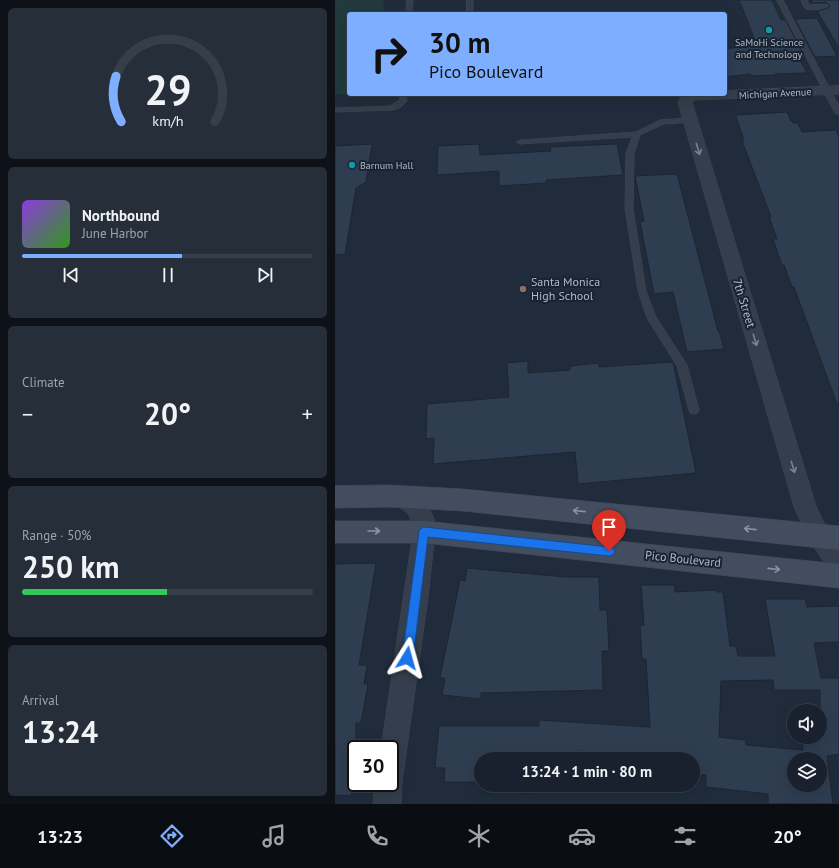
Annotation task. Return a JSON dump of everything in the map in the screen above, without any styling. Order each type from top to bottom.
[{"type":"main road","points":[[335,497],[402,497],[463,500],[829,537]]},
{"type":"main road","name":"Pico Boulevard","points":[[335,532],[424,532],[839,576]]},
{"type":"street","name":"Michigan Avenue","points":[[727,95],[833,90]]},
{"type":"street","name":"Michigan Avenue","points":[[687,98],[695,96]]},
{"type":"street","name":"7th Street","points":[[687,98],[685,102],[690,120],[805,507],[829,537],[839,564]]},
{"type":"street","points":[[395,740],[424,532],[423,521],[419,509],[413,503],[402,497]]},
{"type":"street","points":[[784,532],[792,529],[798,522],[805,507]]},
{"type":"street","points":[[387,804],[388,792]]},
{"type":"lane","points":[[409,12],[410,0]]},
{"type":"lane","points":[[470,0],[470,12]]},
{"type":"lane","points":[[780,0],[833,90],[839,113]]},
{"type":"lane","points":[[804,0],[807,7],[825,6]]},
{"type":"lane","points":[[335,110],[391,108],[403,101],[403,96]]},
{"type":"lane","points":[[520,142],[637,134],[663,122],[690,120]]},
{"type":"lane","points":[[637,134],[630,154],[629,208],[642,291],[652,318],[681,365],[694,410]]},
{"type":"green space","points":[[335,0],[384,0],[383,12],[347,12],[347,94],[335,94]]},
{"type":"building","name":"SaMoHi Science and Technology","points":[[739,0],[772,0],[781,20],[785,19],[805,58],[799,58],[807,73],[751,76],[750,74],[727,77],[727,49],[757,45]]},
{"type":"building","points":[[811,0],[839,0],[839,48],[817,11],[830,6],[826,2],[813,3]]},
{"type":"building","points":[[817,18],[837,56],[815,57],[795,19]]},
{"type":"building","points":[[787,112],[793,123],[798,123],[802,132],[836,130],[839,137],[839,403],[837,404],[794,287],[792,287],[784,265],[782,265],[773,239],[777,239],[769,217],[771,217],[742,141],[744,140],[736,117],[736,115]]},
{"type":"building","points":[[372,144],[366,182],[356,188],[345,255],[335,254],[335,146]]},
{"type":"building","points":[[479,144],[480,155],[551,151],[550,147],[617,144],[623,175],[546,180],[546,183],[499,186],[499,171],[437,175],[438,146]]},
{"type":"building","points":[[677,174],[724,349],[687,352],[673,292],[654,294],[640,222],[644,221],[635,176]]},
{"type":"building","points":[[528,361],[528,373],[570,370],[570,366],[598,363],[599,367],[673,362],[696,473],[578,484],[575,452],[433,464],[434,438],[426,439],[427,404],[509,397],[507,363]]},
{"type":"building","points":[[376,563],[359,665],[367,665],[364,684],[368,684],[361,723],[356,723],[356,740],[347,740],[347,792],[352,792],[351,796],[335,795],[335,564]]},
{"type":"building","points":[[467,568],[566,577],[599,577],[600,610],[607,610],[609,651],[602,651],[603,690],[481,693],[481,699],[442,695],[445,678],[440,678],[460,580],[465,581]]},
{"type":"building","points":[[641,585],[674,585],[675,592],[716,590],[716,592],[723,592],[730,646],[736,646],[738,656],[775,656],[765,599],[805,599],[807,607],[839,606],[839,642],[814,643],[821,678],[839,678],[839,754],[827,756],[833,804],[768,804],[768,794],[706,787],[706,775],[700,775],[700,752],[474,752],[474,782],[444,782],[445,768],[435,768],[439,726],[539,726],[539,720],[650,727],[646,659],[642,659],[640,625],[644,625]],"holes":[[[773,680],[774,690],[820,690],[820,704],[827,704],[827,744],[803,744],[803,750],[746,745],[745,740],[719,737],[721,681]]]},
{"type":"building","points":[[510,792],[534,792],[534,794]]},
{"type":"place","name":"SaMoHi Science and Technology","points":[[769,30]]},
{"type":"place","name":"Barnum Hall","points":[[352,165]]},
{"type":"place","name":"Santa Monica High School","points":[[523,289]]},
{"type":"route","points":[[407,658],[424,532],[609,551]]}]
